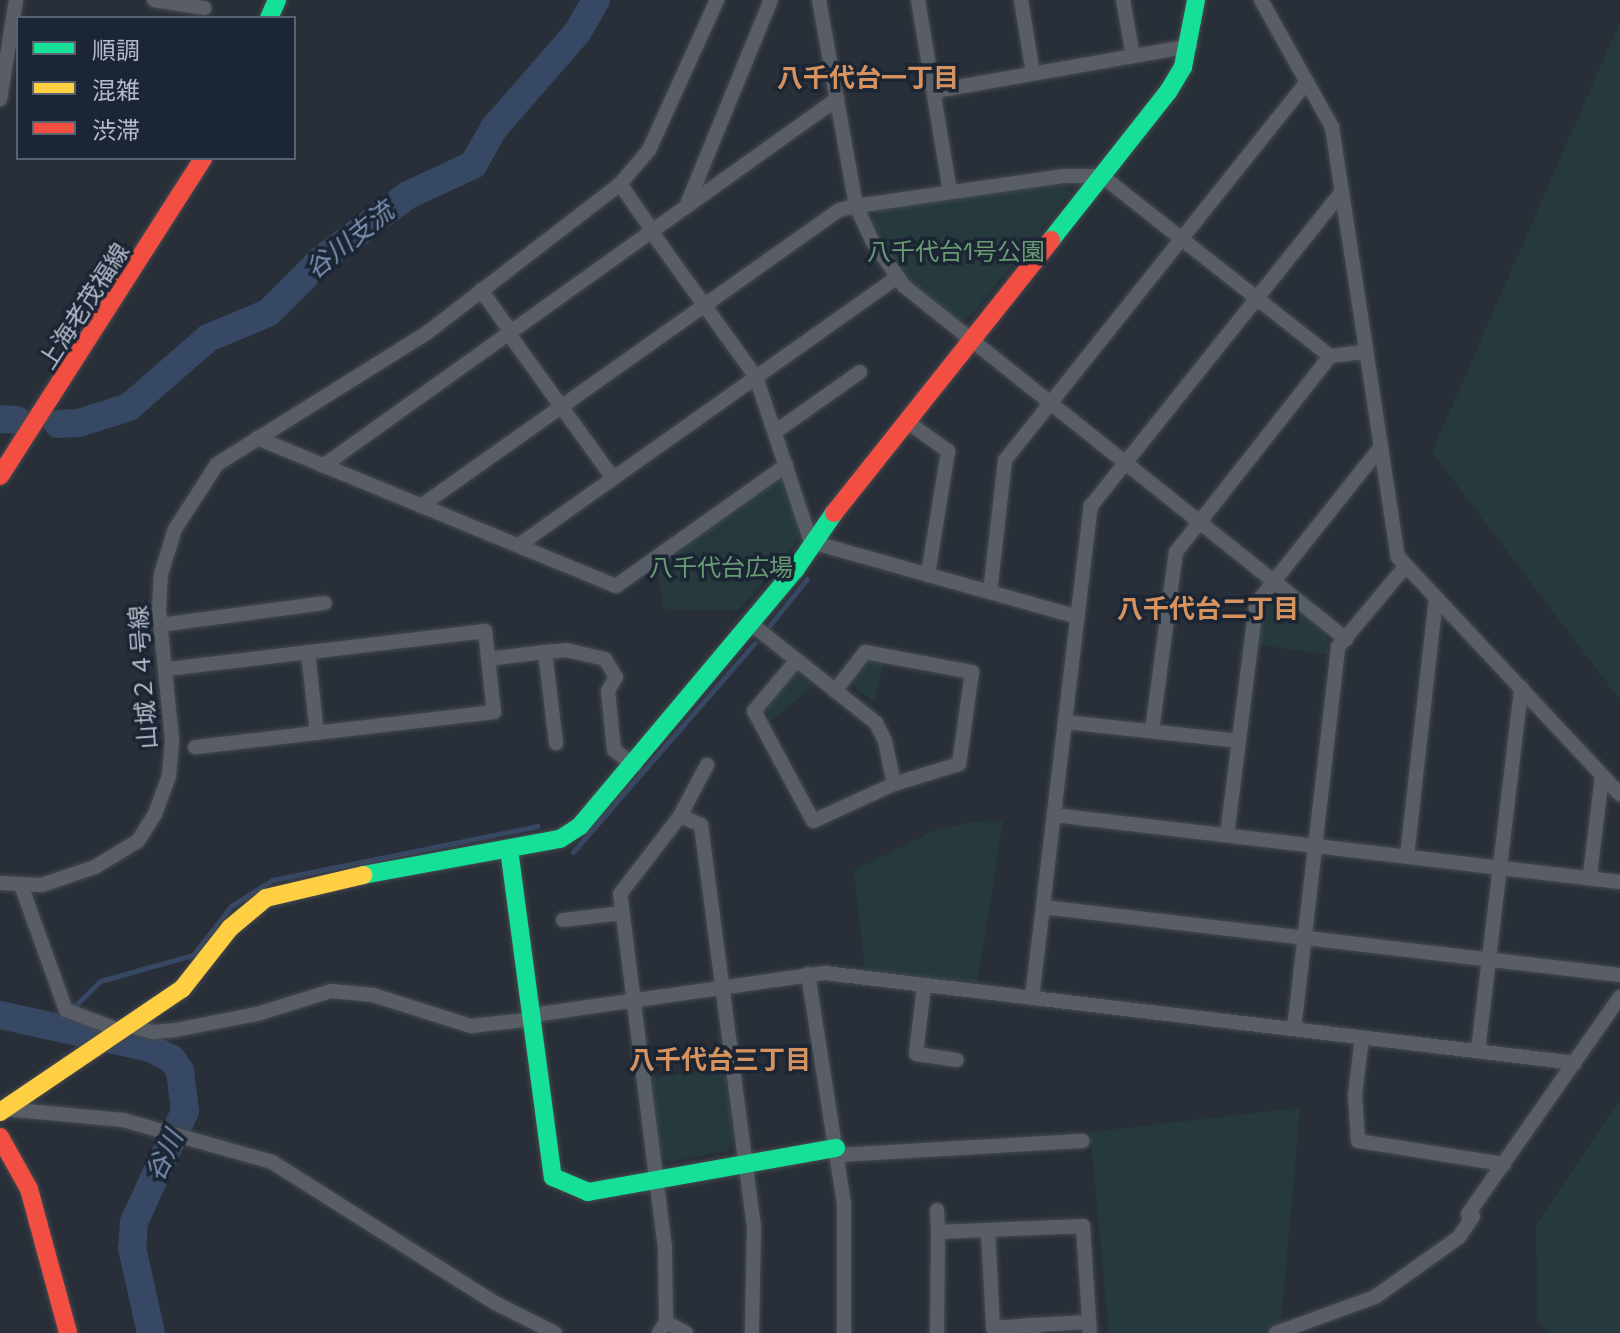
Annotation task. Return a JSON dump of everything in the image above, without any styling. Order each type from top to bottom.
[{"type":"street","points":[[0,99],[8,66],[16,0]]},
{"type":"street","points":[[154,0],[204,8]]},
{"type":"street","name":"山城２４号線","points":[[0,883],[22,888],[95,867],[128,849],[143,833],[169,776],[167,669],[160,625],[161,574],[175,529],[217,464],[428,332],[620,184],[659,131],[717,0]]},
{"type":"street","points":[[686,207],[771,0]]},
{"type":"street","points":[[819,0],[856,206],[898,277],[970,341],[1346,639]]},
{"type":"street","points":[[918,0],[950,191]]},
{"type":"street","points":[[1021,0],[1033,73]]},
{"type":"street","points":[[1123,0],[1133,56]]},
{"type":"street","points":[[3,1110],[192,982],[216,943],[266,898],[299,886],[560,839],[580,826],[635,766],[795,570],[811,542],[1168,92],[1190,46],[1196,0]]},
{"type":"street","points":[[1261,0],[1332,127],[1398,557],[1620,794]]},
{"type":"street","points":[[935,91],[1190,46]]},
{"type":"street","points":[[990,592],[1005,460],[1306,83]]},
{"type":"street","points":[[323,466],[837,99]]},
{"type":"street","name":"上海老茂福線","points":[[0,476],[151,246],[202,160]]},
{"type":"street","points":[[421,506],[839,210],[856,206],[950,191],[1102,176],[1330,356],[1365,352]]},
{"type":"street","points":[[620,184],[703,306],[756,377],[811,542]]},
{"type":"street","points":[[1032,998],[1091,506],[1342,192]]},
{"type":"street","points":[[519,545],[898,277]]},
{"type":"street","points":[[481,290],[613,478]]},
{"type":"street","points":[[1152,731],[1173,560],[1199,522],[1330,356]]},
{"type":"street","points":[[775,432],[860,372]]},
{"type":"street","points":[[906,421],[948,451],[928,575]]},
{"type":"street","points":[[257,438],[616,586],[786,465]]},
{"type":"street","points":[[1227,835],[1256,604],[1381,447]]},
{"type":"street","points":[[811,542],[1078,617]]},
{"type":"street","points":[[1294,1029],[1338,647],[1405,567]]},
{"type":"street","points":[[1407,856],[1436,599]]},
{"type":"street","points":[[160,625],[325,603]]},
{"type":"street","points":[[750,623],[876,723],[894,784]]},
{"type":"street","points":[[167,669],[485,631],[494,712],[195,747]]},
{"type":"street","points":[[488,659],[566,650],[605,659],[616,677],[608,691],[614,750],[635,766]]},
{"type":"street","points":[[308,652],[317,733]]},
{"type":"street","points":[[545,652],[556,743]]},
{"type":"street","points":[[796,661],[754,711],[813,821],[894,784],[959,764],[972,672],[865,652],[835,691]]},
{"type":"street","points":[[1478,1051],[1521,688]]},
{"type":"street","points":[[1065,722],[1239,741]]},
{"type":"street","points":[[686,1333],[662,1328],[665,1248],[620,894],[680,816],[707,765]]},
{"type":"street","points":[[1590,875],[1602,776]]},
{"type":"street","points":[[1054,815],[1590,875],[1620,882]]},
{"type":"street","points":[[680,816],[701,825],[754,1225],[752,1333]]},
{"type":"street","points":[[509,849],[553,1177],[588,1192],[745,1163],[837,1152],[1083,1141]]},
{"type":"street","points":[[22,888],[71,1013],[105,1021],[123,1030],[175,1030],[257,1014],[331,991],[373,995],[471,1026],[808,974],[1575,1063]]},
{"type":"street","points":[[1043,907],[1620,975]]},
{"type":"street","points":[[563,920],[622,913]]},
{"type":"street","points":[[808,974],[844,1204],[844,1333]]},
{"type":"street","points":[[924,986],[916,1054],[957,1060]]},
{"type":"street","points":[[1276,1333],[1375,1297],[1439,1254],[1465,1230],[1473,1216],[1468,1214],[1620,997]]},
{"type":"street","points":[[1362,1037],[1355,1095],[1358,1141],[1504,1164]]},
{"type":"street","points":[[3,1110],[123,1120],[191,1142],[248,1154],[285,1168],[495,1303],[555,1333]]},
{"type":"street","points":[[0,1137],[29,1189],[68,1333]]},
{"type":"street","points":[[937,1210],[937,1333]]},
{"type":"street","points":[[938,1232],[1083,1226],[1090,1328],[993,1328],[988,1231]]},
{"type":"green space","points":[[1620,22],[1620,700],[1432,452]]},
{"type":"green space","name":"八千代台1号公園","points":[[1064,184],[1071,193],[969,318],[958,320],[910,280],[871,220],[881,208]]},
{"type":"green space","name":"八千代台広場","points":[[780,477],[799,525],[798,539],[739,610],[664,609],[656,564]]},
{"type":"green space","points":[[1278,594],[1326,631],[1329,655],[1257,644],[1261,606],[1269,595]]},
{"type":"green space","points":[[875,659],[884,662],[874,702],[855,687],[853,674],[863,661]]},
{"type":"green space","points":[[803,676],[813,686],[769,723],[767,706],[791,678]]},
{"type":"green space","points":[[979,821],[1003,821],[977,983],[865,970],[854,870],[938,829]]},
{"type":"green space","points":[[724,1068],[734,1142],[728,1151],[668,1162],[660,1156],[650,1078]]},
{"type":"green space","points":[[1620,1100],[1620,1333],[1549,1333],[1538,1321],[1536,1226]]},
{"type":"green space","points":[[1300,1108],[1280,1333],[1109,1333],[1090,1132]]},
{"type":"waterway","name":"谷川支流","points":[[58,424],[79,423],[129,407],[208,338],[268,313],[322,259],[408,195],[473,165],[494,128],[577,33],[596,0]]},
{"type":"waterway","points":[[0,419],[17,420]]},
{"type":"waterway","points":[[770,625],[807,579]]},
{"type":"waterway","points":[[573,852],[755,643]]},
{"type":"waterway","points":[[64,1028],[76,1005],[100,981],[193,955],[231,906],[272,880],[538,826]]},
{"type":"waterway","name":"谷川","points":[[0,1015],[150,1048],[172,1059],[180,1071],[185,1111],[134,1222],[132,1248],[151,1333]]},
{"type":"traffic: fast","points":[[270,16],[277,0]]},
{"type":"traffic: fast","points":[[1051,240],[1168,92],[1183,67],[1196,0]]},
{"type":"traffic: fast","points":[[363,875],[560,839],[580,826],[795,570],[834,513]]},
{"type":"traffic: fast","points":[[509,849],[553,1177],[588,1192],[836,1148]]},
{"type":"traffic: slow","points":[[0,1112],[182,989],[230,928],[266,898],[363,875]]},
{"type":"traffic: jam","points":[[0,476],[202,160]]},
{"type":"traffic: jam","points":[[834,513],[1051,240]]},
{"type":"traffic: jam","points":[[0,1137],[29,1189],[68,1333]]},
{"type":"district","name":"八千代台一丁目","points":[[868,79]]},
{"type":"district","name":"八千代台二丁目","points":[[1208,610]]},
{"type":"district","name":"八千代台三丁目","points":[[720,1061]]}]
